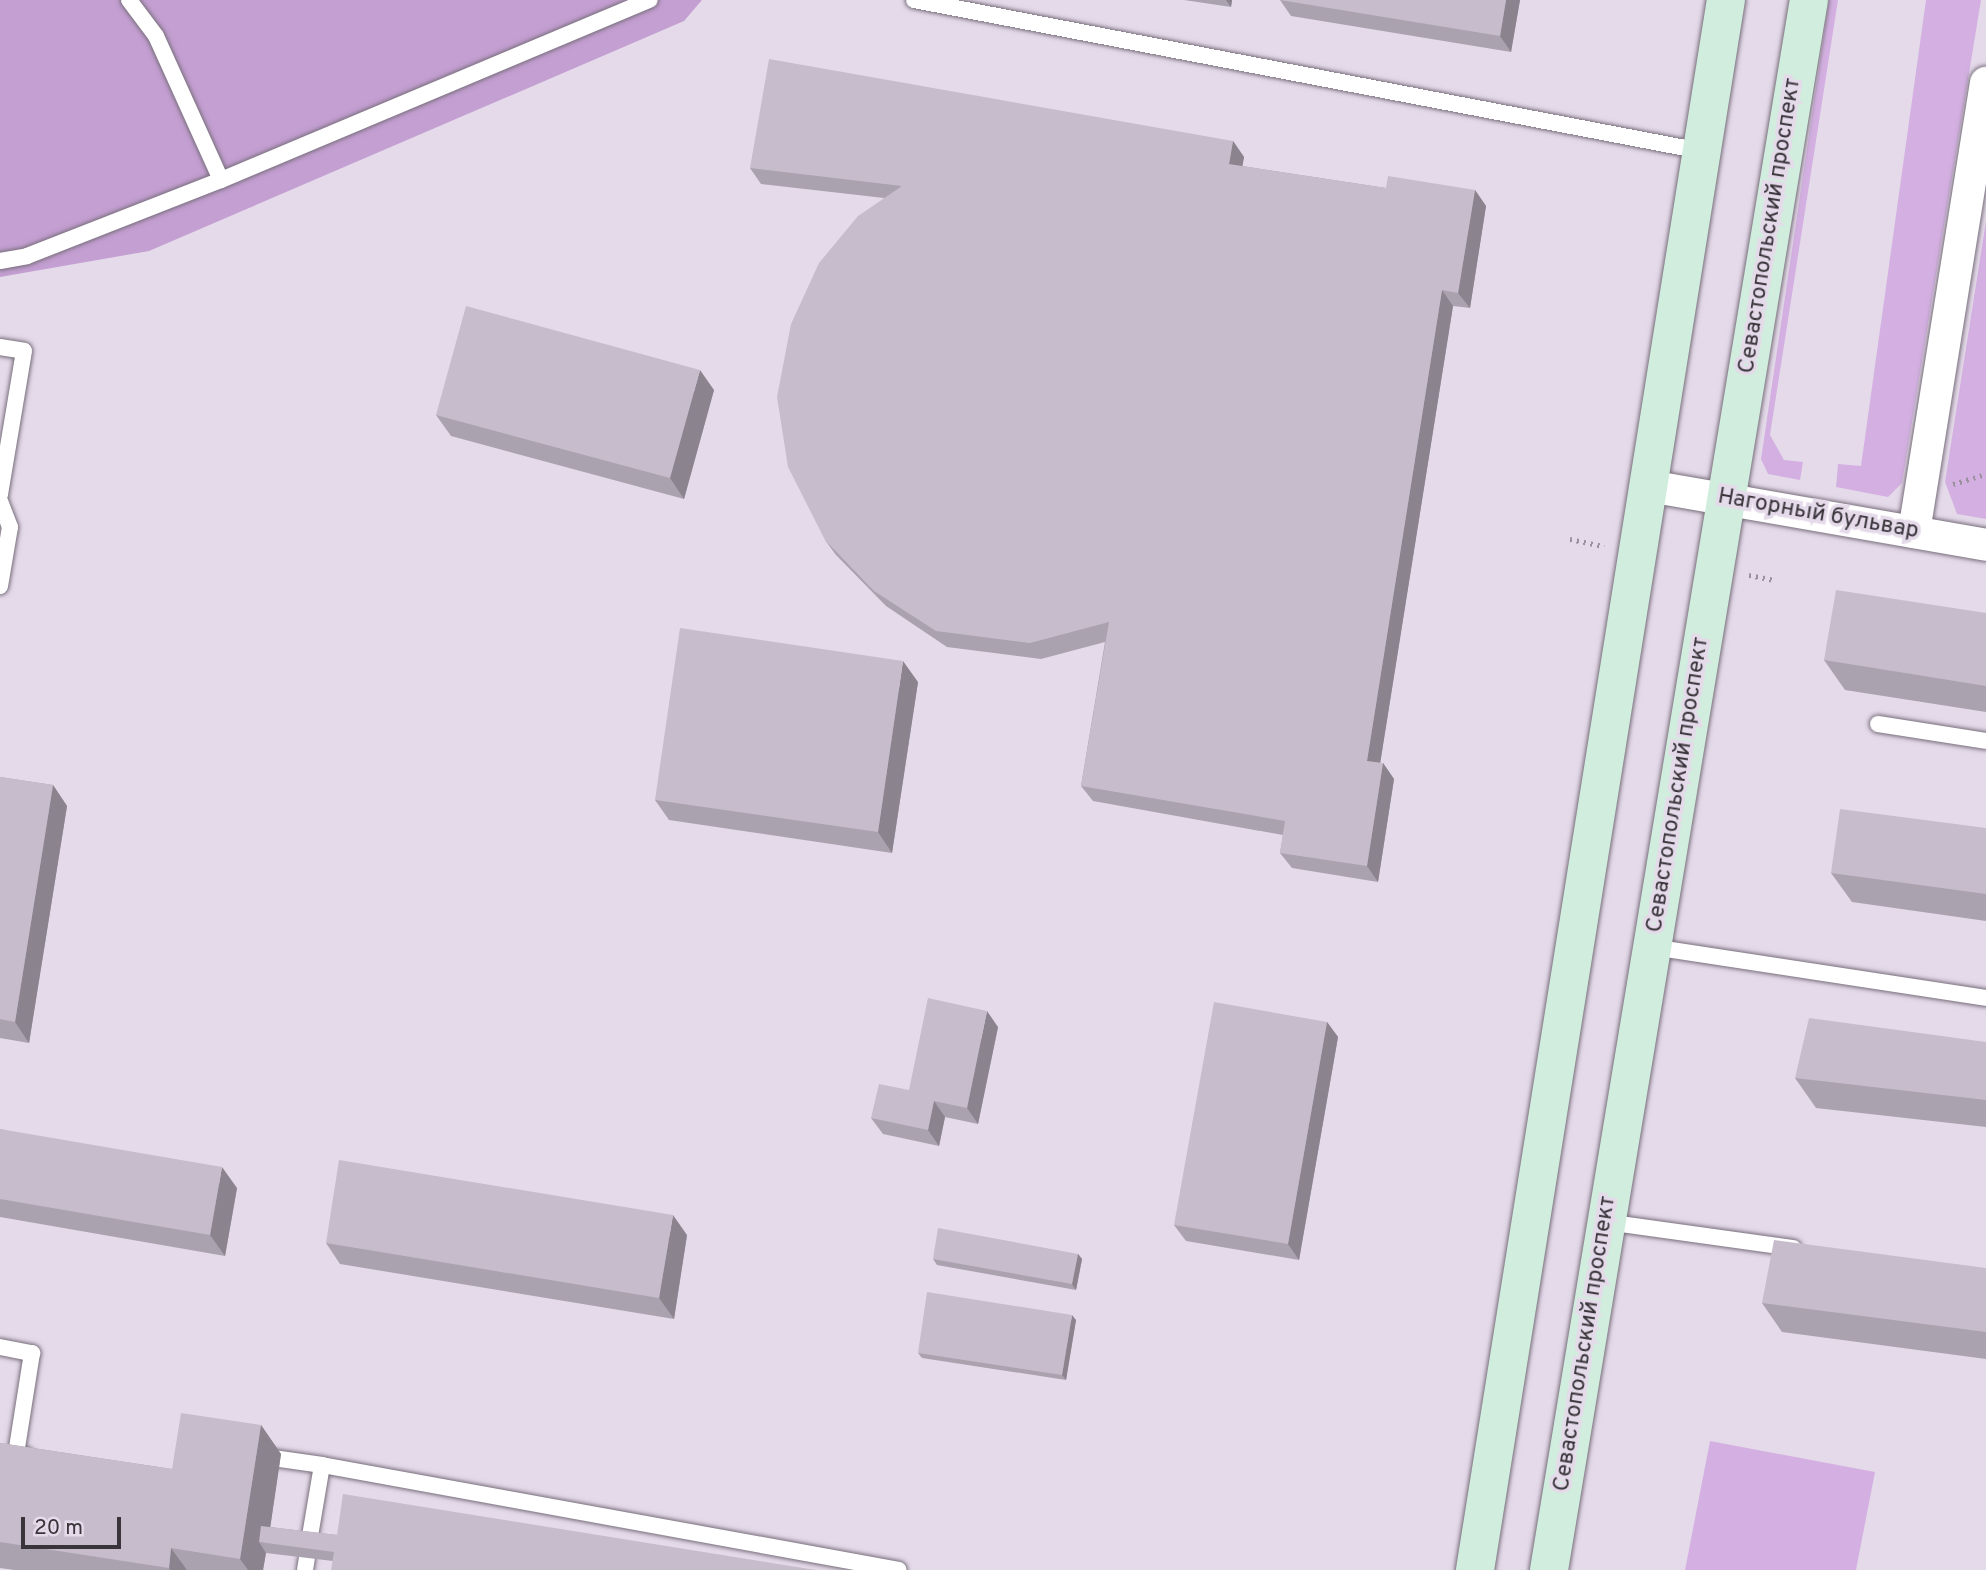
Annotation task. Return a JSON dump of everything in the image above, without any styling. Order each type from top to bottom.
[{"type":"main road","points":[[1475,1570],[1727,0]]},
{"type":"main road","name":"Севастопольский проспект","points":[[1549,1570],[1809,0]]},
{"type":"street","points":[[1914,532],[1982,134],[1986,83]]},
{"type":"street","name":"Нагорный бульвар","points":[[1649,486],[1986,545]]},
{"type":"lane","points":[[129,0],[156,36],[221,180]]},
{"type":"lane","points":[[0,261],[27,256],[221,180],[650,0]]},
{"type":"lane","points":[[914,0],[1701,151]]},
{"type":"lane","points":[[0,347],[24,351],[0,495]]},
{"type":"lane","points":[[0,501],[10,527],[0,586]]},
{"type":"lane","points":[[1878,724],[1986,741]]},
{"type":"lane","points":[[1652,947],[1986,998]]},
{"type":"lane","points":[[1606,1222],[1811,1251]]},
{"type":"lane","points":[[0,1347],[32,1353],[16,1454],[43,1459]]},
{"type":"lane","points":[[236,1453],[322,1465],[899,1570]]},
{"type":"lane","points":[[307,1557],[322,1465]]},
{"type":"shaded area","points":[[0,0],[702,0],[684,21],[149,251],[0,277]]},
{"type":"shaded area","points":[[1829,0],[1838,0],[1770,435],[1784,460],[1803,462],[1800,480],[1768,474],[1761,459]]},
{"type":"shaded area","points":[[1926,0],[1981,0],[1902,483],[1888,497],[1836,487],[1838,464],[1861,466]]},
{"type":"shaded area","points":[[1986,221],[1986,519],[1957,514],[1945,482]]},
{"type":"shaded area","points":[[1710,1441],[1875,1472],[1856,1570],[1685,1570]]},
{"type":"building","points":[[1280,0],[1506,0],[1500,36]]},
{"type":"building","points":[[769,59],[1233,141],[1229,164],[1386,188],[1388,176],[1475,190],[1458,293],[1442,290],[1367,761],[1383,763],[1367,866],[1280,853],[1285,821],[1081,786],[1109,622],[1030,643],[936,631],[874,591],[825,540],[788,467],[777,397],[791,324],[819,263],[858,216],[902,186],[750,168]]},
{"type":"building","points":[[466,306],[700,370],[670,478],[436,415]]},
{"type":"building","points":[[1836,590],[1986,613],[1986,686],[1824,660]]},
{"type":"building","points":[[680,628],[903,661],[878,832],[655,800]]},
{"type":"building","points":[[0,777],[53,785],[15,1022],[0,1019]]},
{"type":"building","points":[[1840,809],[1986,828],[1986,894],[1831,873]]},
{"type":"building","points":[[928,998],[987,1011],[967,1108],[934,1101],[928,1130],[871,1118],[879,1084],[909,1090]]},
{"type":"building","points":[[1214,1002],[1327,1022],[1288,1244],[1174,1225]]},
{"type":"building","points":[[1809,1018],[1986,1042],[1986,1100],[1795,1078]]},
{"type":"building","points":[[0,1129],[222,1167],[210,1235],[0,1199]]},
{"type":"building","points":[[339,1160],[673,1215],[659,1298],[326,1243]]},
{"type":"building","points":[[938,1228],[1078,1254],[1072,1284],[933,1259]]},
{"type":"building","points":[[1774,1240],[1986,1268],[1986,1332],[1762,1303]]},
{"type":"building","points":[[927,1292],[1072,1315],[1062,1375],[918,1353]]},
{"type":"building","points":[[181,1413],[261,1425],[240,1559],[171,1548],[169,1568],[0,1542],[0,1443],[172,1469]]},
{"type":"building","points":[[343,1494],[816,1570],[331,1570],[334,1552],[259,1542],[261,1526],[337,1535]]}]
